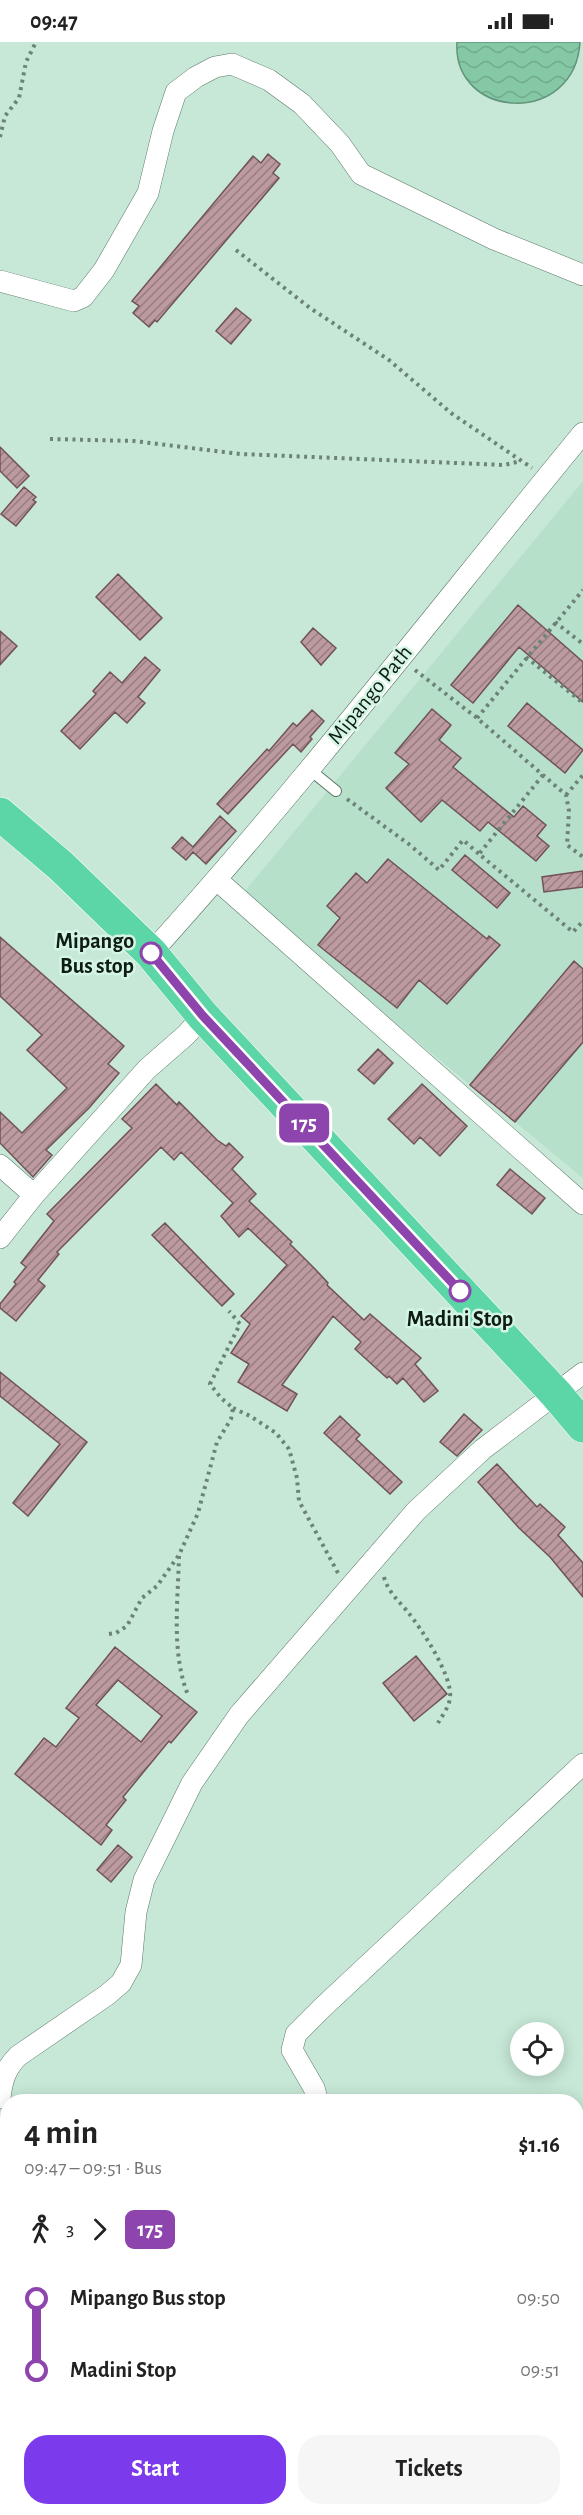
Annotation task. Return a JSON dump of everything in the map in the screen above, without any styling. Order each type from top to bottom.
[{"type":"highway","points":[[0,814],[61,866],[151,953],[203,1016],[556,1394],[583,1426]]},
{"type":"street","points":[[0,281],[74,301],[83,297],[104,270],[148,193],[163,131],[177,92],[196,77],[215,67],[232,64],[269,80],[303,104],[340,144],[361,174],[494,239],[583,275]]},
{"type":"street","name":"Mipango Path","points":[[151,953],[309,769],[583,433]]},
{"type":"street","points":[[216,880],[583,1204]]},
{"type":"street","points":[[0,1238],[34,1195],[147,1069],[186,1035],[203,1016]]},
{"type":"street","points":[[0,1165],[34,1195]]},
{"type":"street","points":[[0,2094],[8,2066],[18,2056],[108,1995],[121,1983],[131,1965],[136,1912],[144,1881],[192,1783],[239,1715],[416,1511],[483,1449],[583,1373]]},
{"type":"street","points":[[316,2094],[292,2050],[296,2034],[322,2007],[583,1764]]},
{"type":"lane","points":[[309,769],[336,791]]},
{"type":"path","points":[[0,137],[5,116],[19,98],[26,62],[36,42]]},
{"type":"path","points":[[236,250],[310,308],[389,360],[452,413],[546,478]]},
{"type":"path","points":[[50,439],[134,441],[240,454],[387,461],[504,465],[521,461]]},
{"type":"path","points":[[477,718],[583,590]]},
{"type":"path","points":[[555,622],[583,644]]},
{"type":"path","points":[[400,657],[477,718],[566,795],[569,811],[567,845],[583,857]]},
{"type":"path","points":[[526,657],[583,703]]},
{"type":"path","points":[[479,854],[543,775]]},
{"type":"path","points":[[566,795],[583,775]]},
{"type":"path","points":[[336,791],[410,845],[439,870],[463,840],[573,932],[583,921]]},
{"type":"path","points":[[229,1311],[240,1324],[210,1383],[221,1398],[233,1408],[276,1433],[289,1449],[297,1478],[299,1501],[329,1560],[350,1588]]},
{"type":"path","points":[[109,1634],[116,1633],[127,1626],[142,1598],[149,1590],[157,1586],[179,1555],[198,1513],[217,1442],[231,1419],[233,1408]]},
{"type":"path","points":[[179,1555],[178,1638],[181,1666],[188,1695]]},
{"type":"path","points":[[377,1557],[387,1588],[409,1613],[442,1667],[449,1686],[450,1699],[438,1723]]},
{"type":"shaded area","points":[[583,481],[583,1178],[241,896]]},
{"type":"water","points":[[457,42],[580,42],[573,70],[558,89],[538,100],[515,103],[492,99],[473,87],[461,68]]},
{"type":"building","points":[[268,154],[280,164],[273,173],[279,178],[157,322],[155,320],[149,327],[133,313],[139,306],[132,301],[253,156],[261,163]]},
{"type":"building","points":[[236,308],[251,320],[231,344],[216,331]]},
{"type":"building","points":[[0,447],[29,476],[17,488],[0,471]]},
{"type":"building","points":[[24,487],[36,497],[33,500],[36,502],[16,526],[1,514]]},
{"type":"building","points":[[118,574],[162,618],[140,640],[96,597]]},
{"type":"building","points":[[518,605],[583,662],[583,702],[519,647],[473,703],[451,685]]},
{"type":"building","points":[[313,628],[336,648],[321,665],[301,642]]},
{"type":"building","points":[[0,631],[17,646],[0,665]]},
{"type":"building","points":[[145,657],[160,670],[138,697],[145,703],[127,723],[115,712],[80,749],[61,731],[96,694],[93,691],[110,672],[122,683]]},
{"type":"building","points":[[527,703],[583,750],[565,773],[508,726]]},
{"type":"building","points":[[432,709],[451,725],[439,740],[461,758],[453,767],[514,817],[523,806],[546,825],[537,836],[549,846],[536,861],[488,822],[480,831],[442,800],[421,822],[386,788],[409,764],[395,753]]},
{"type":"building","points":[[312,710],[324,721],[310,737],[312,739],[301,752],[293,744],[228,814],[217,804],[293,723],[297,726]]},
{"type":"building","points":[[220,816],[236,831],[206,864],[193,852],[186,860],[172,848],[182,837],[193,847]]},
{"type":"building","points":[[465,855],[510,893],[497,908],[452,870]]},
{"type":"building","points":[[388,859],[487,939],[489,936],[500,945],[447,1004],[419,980],[397,1008],[318,945],[340,918],[327,906],[356,873],[367,883]]},
{"type":"building","points":[[583,871],[583,887],[544,892],[542,877]]},
{"type":"building","points":[[0,937],[124,1046],[108,1064],[119,1073],[89,1108],[46,1150],[52,1155],[33,1177],[0,1143],[0,1112],[22,1133],[67,1088],[27,1050],[42,1035],[0,996]]},
{"type":"building","points":[[574,961],[583,969],[583,1042],[515,1122],[470,1085]]},
{"type":"building","points":[[378,1049],[393,1063],[374,1084],[358,1070]]},
{"type":"building","points":[[156,1084],[177,1105],[179,1102],[217,1140],[226,1146],[229,1143],[243,1157],[232,1169],[256,1194],[249,1201],[292,1242],[290,1244],[328,1283],[327,1285],[364,1320],[370,1314],[421,1358],[415,1364],[438,1391],[424,1402],[403,1378],[397,1384],[389,1376],[387,1378],[355,1349],[361,1342],[333,1316],[282,1385],[297,1394],[287,1411],[238,1382],[249,1364],[231,1353],[250,1324],[241,1316],[287,1265],[248,1228],[239,1237],[221,1216],[233,1203],[181,1152],[174,1160],[161,1147],[57,1252],[59,1254],[38,1280],[45,1286],[16,1321],[0,1308],[0,1304],[26,1267],[21,1263],[54,1221],[47,1214],[132,1128],[122,1119]]},
{"type":"building","points":[[422,1084],[467,1126],[440,1156],[420,1137],[414,1144],[388,1119]]},
{"type":"building","points":[[510,1169],[545,1198],[532,1214],[497,1185]]},
{"type":"building","points":[[165,1223],[234,1294],[222,1306],[152,1235]]},
{"type":"building","points":[[0,1372],[87,1442],[28,1516],[13,1503],[60,1444],[0,1396]]},
{"type":"building","points":[[464,1414],[482,1430],[457,1456],[440,1442]]},
{"type":"building","points":[[340,1416],[360,1435],[356,1439],[402,1482],[390,1494],[324,1433]]},
{"type":"building","points":[[497,1464],[537,1507],[540,1504],[565,1527],[558,1535],[583,1563],[583,1597],[550,1557],[519,1528],[478,1482]]},
{"type":"building","points":[[115,1647],[197,1712],[171,1743],[169,1741],[123,1797],[126,1800],[106,1825],[112,1830],[101,1845],[15,1774],[44,1738],[56,1747],[79,1718],[66,1708]],"holes":[[[118,1680],[162,1716],[141,1742],[96,1705]]]},
{"type":"building","points":[[416,1656],[447,1694],[414,1721],[383,1683]]},
{"type":"building","points":[[118,1845],[132,1857],[111,1882],[97,1870]]},
{"type":"bus line","name":"175","points":[[151,953],[203,1016],[460,1291]]},
{"type":"place","name":"Mipango Bus stop","points":[[151,953]]},
{"type":"place","name":"Madini Stop","points":[[460,1291]]}]
